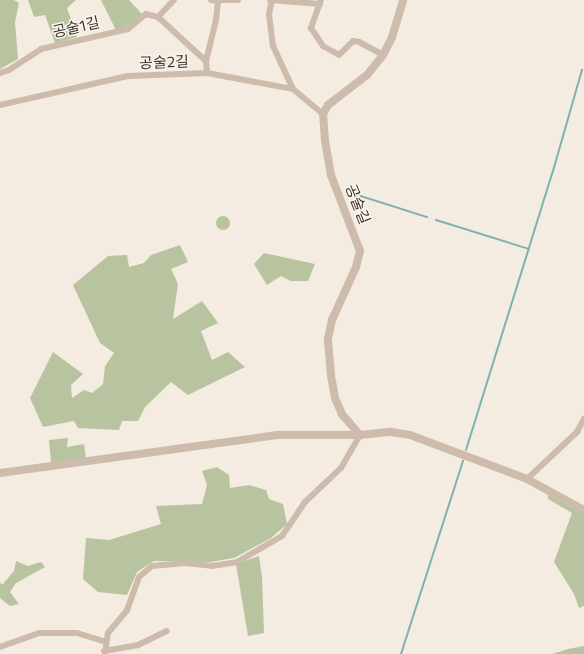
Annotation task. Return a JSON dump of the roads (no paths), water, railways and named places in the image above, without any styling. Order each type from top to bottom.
[{"type":"street","points":[[174,0],[158,17],[206,61]]},
{"type":"street","points":[[211,0],[238,0]]},
{"type":"street","points":[[293,89],[279,64],[273,46],[269,25],[271,0],[320,2],[311,28],[323,46],[339,54],[353,41],[359,42],[383,55]]},
{"type":"street","points":[[323,114],[328,105],[367,75],[383,55],[392,37],[403,0]]},
{"type":"street","points":[[207,73],[206,61],[216,20],[218,1]]},
{"type":"street","name":"공술1길","points":[[0,73],[9,70],[41,49],[128,29],[146,14],[158,17]]},
{"type":"street","name":"공술2길","points":[[0,105],[128,76],[207,73],[293,89],[323,114]]},
{"type":"street","name":"공술길","points":[[323,114],[324,141],[331,175],[360,251],[356,267],[332,320],[328,339],[330,375],[335,398],[342,414],[360,435]]},
{"type":"street","points":[[527,479],[576,432],[584,419]]},
{"type":"street","points":[[0,473],[11,474],[278,435],[360,435],[392,432],[410,434],[527,479],[584,510]]},
{"type":"street","points":[[167,631],[138,645],[104,652],[112,626],[128,610],[139,577],[149,568],[152,566],[185,563],[212,566],[237,562],[282,536],[306,502],[341,468],[360,435]]},
{"type":"street","points":[[0,647],[39,633],[77,633],[106,642]]},
{"type":"waterway","points":[[466,450],[555,164],[582,70]]},
{"type":"waterway","points":[[348,192],[427,217]]},
{"type":"waterway","points":[[436,220],[529,249]]},
{"type":"waterway","points":[[401,654],[463,461]]}]
